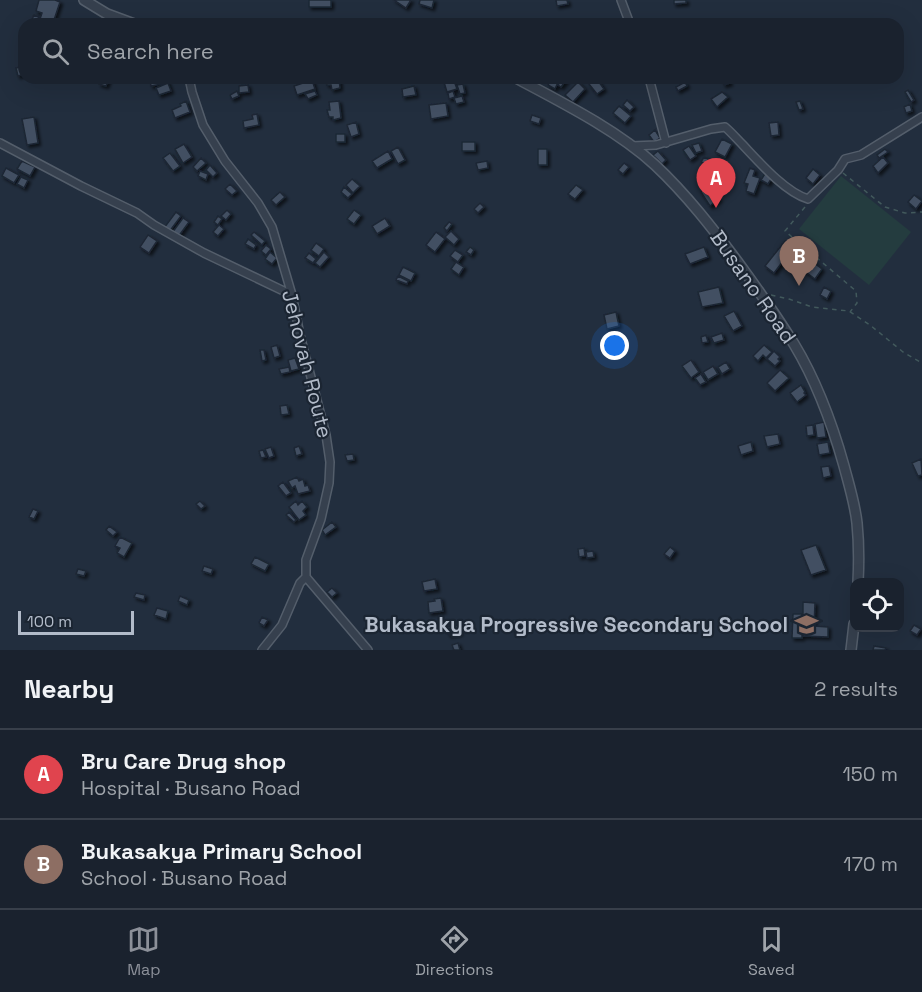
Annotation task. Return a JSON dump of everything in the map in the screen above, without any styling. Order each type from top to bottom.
[{"type":"street","points":[[84,0],[118,18]]},
{"type":"street","points":[[621,0],[628,18]]},
{"type":"street","name":"Jehovah Route","points":[[190,84],[203,125],[225,162],[258,203],[272,227],[292,295],[326,435],[330,462],[329,483],[321,519],[306,560],[306,577]]},
{"type":"street","name":"Busano Road","points":[[527,84],[599,125],[655,164],[693,204],[759,292],[795,346],[830,419],[851,491],[857,523],[858,578]]},
{"type":"street","points":[[651,84],[666,143]]},
{"type":"street","points":[[632,146],[656,146],[725,127],[791,191],[808,199],[838,170],[845,159],[861,156],[922,117]]},
{"type":"street","points":[[0,144],[137,213],[204,253],[292,295]]},
{"type":"street","points":[[262,650],[282,624],[300,583],[306,577],[368,650]]},
{"type":"street","points":[[851,650],[854,632]]},
{"type":"path","points":[[838,170],[885,207],[905,213],[922,212]]},
{"type":"path","points":[[808,205],[785,231],[856,291],[857,303],[850,312]]},
{"type":"path","points":[[759,292],[812,307],[850,312],[903,352],[922,363]]},
{"type":"green space","points":[[841,176],[911,232],[869,285],[799,229]]},
{"type":"building","points":[[39,0],[60,2],[55,18],[40,18],[42,13],[36,11]]},
{"type":"building","points":[[309,0],[331,0],[331,7],[309,7]]},
{"type":"building","points":[[394,0],[411,0],[406,8]]},
{"type":"building","points":[[420,0],[434,0],[432,8],[419,4]]},
{"type":"building","points":[[556,0],[567,0],[568,4],[557,6]]},
{"type":"building","points":[[674,0],[686,0],[686,3],[674,4]]},
{"type":"building","points":[[168,84],[171,91],[159,95],[156,88]]},
{"type":"building","points":[[313,84],[315,89],[297,95],[294,86]]},
{"type":"building","points":[[340,84],[340,88],[332,90],[331,85],[327,85]]},
{"type":"building","points":[[445,84],[455,84],[457,89],[447,92]]},
{"type":"building","points":[[463,84],[465,93],[460,94],[457,85]]},
{"type":"building","points":[[549,84],[557,84],[555,89]]},
{"type":"building","points":[[576,84],[580,84],[585,89],[573,102],[565,95]]},
{"type":"building","points":[[589,84],[600,84],[604,89],[597,94]]},
{"type":"building","points":[[681,84],[687,86],[678,91],[676,87]]},
{"type":"building","points":[[248,85],[249,92],[239,93],[239,86]]},
{"type":"building","points":[[414,86],[416,95],[403,97],[402,89]]},
{"type":"building","points":[[908,90],[914,100],[911,102],[905,92]]},
{"type":"building","points":[[237,91],[239,96],[232,99],[230,95]]},
{"type":"building","points":[[315,91],[317,95],[308,99],[305,94]]},
{"type":"building","points":[[453,91],[455,97],[449,99],[448,93]]},
{"type":"building","points":[[722,92],[728,97],[717,107],[711,99]]},
{"type":"building","points":[[462,96],[464,102],[456,104],[454,98]]},
{"type":"building","points":[[627,100],[634,107],[630,111],[623,105]]},
{"type":"building","points":[[186,101],[190,112],[175,118],[172,110]]},
{"type":"building","points":[[339,101],[341,118],[333,120],[333,117],[329,117],[327,110],[330,110],[329,102]]},
{"type":"building","points":[[800,101],[803,109],[799,110],[796,102]]},
{"type":"building","points":[[446,103],[448,116],[431,119],[429,105]]},
{"type":"building","points":[[910,104],[912,111],[906,113],[904,107]]},
{"type":"building","points":[[619,106],[631,116],[625,123],[613,113]]},
{"type":"building","points":[[257,114],[259,125],[244,128],[243,121],[253,119],[252,115]]},
{"type":"building","points":[[532,115],[541,118],[539,124],[530,121]]},
{"type":"building","points":[[34,117],[38,143],[27,145],[22,119]]},
{"type":"building","points":[[356,122],[359,134],[351,137],[347,125]]},
{"type":"building","points":[[778,122],[779,135],[771,136],[769,123]]},
{"type":"building","points":[[655,130],[660,138],[654,142],[649,135]]},
{"type":"building","points":[[336,134],[345,134],[345,142],[336,142]]},
{"type":"building","points":[[722,139],[732,144],[725,157],[715,152]]},
{"type":"building","points":[[462,142],[475,142],[475,151],[462,151]]},
{"type":"building","points":[[699,143],[702,151],[696,153],[692,145]]},
{"type":"building","points":[[184,144],[192,157],[183,163],[175,149]]},
{"type":"building","points":[[689,146],[696,156],[690,160],[683,150]]},
{"type":"building","points":[[398,147],[405,160],[398,164],[391,151]]},
{"type":"building","points":[[538,149],[547,149],[547,165],[538,165]]},
{"type":"building","points":[[885,149],[888,152],[879,158],[877,155]]},
{"type":"building","points":[[388,151],[392,159],[377,168],[372,161]]},
{"type":"building","points":[[658,151],[666,160],[662,164],[653,155]]},
{"type":"building","points":[[170,153],[180,166],[173,171],[163,158]]},
{"type":"building","points":[[704,157],[714,162],[711,167],[701,162]]},
{"type":"building","points":[[883,157],[888,163],[878,173],[873,166]]},
{"type":"building","points":[[201,158],[206,163],[197,171],[193,167]]},
{"type":"building","points":[[22,161],[35,167],[30,176],[17,169]]},
{"type":"building","points":[[487,161],[488,168],[478,170],[476,163]]},
{"type":"building","points":[[624,163],[629,167],[623,174],[618,170]]},
{"type":"building","points":[[210,165],[217,173],[213,177],[206,170]]},
{"type":"building","points":[[6,168],[19,175],[14,183],[2,176]]},
{"type":"building","points":[[750,168],[755,170],[753,176],[760,178],[754,194],[746,191],[748,184],[744,183]]},
{"type":"building","points":[[813,169],[820,175],[813,184],[806,178]]},
{"type":"building","points":[[200,171],[208,174],[206,180],[198,176]]},
{"type":"building","points":[[766,172],[773,176],[768,184],[761,180]]},
{"type":"building","points":[[21,177],[28,180],[24,188],[17,184]]},
{"type":"building","points":[[352,179],[360,186],[353,193],[346,185]]},
{"type":"building","points":[[230,184],[237,191],[232,195],[225,189]]},
{"type":"building","points":[[576,185],[583,190],[575,199],[568,194]]},
{"type":"building","points":[[710,186],[719,199],[710,206],[701,192]]},
{"type":"building","points":[[344,187],[352,194],[348,198],[341,192]]},
{"type":"building","points":[[280,192],[285,197],[276,205],[271,200]]},
{"type":"building","points":[[914,195],[922,201],[916,209],[908,202]]},
{"type":"building","points":[[480,203],[484,207],[478,213],[474,209]]},
{"type":"building","points":[[227,210],[231,214],[226,220],[221,216]]},
{"type":"building","points":[[354,210],[361,215],[354,224],[347,219]]},
{"type":"building","points":[[176,212],[181,216],[169,232],[164,228]]},
{"type":"building","points":[[218,216],[222,219],[218,225],[214,222]]},
{"type":"building","points":[[183,218],[189,222],[178,237],[172,233]]},
{"type":"building","points":[[385,218],[390,226],[377,234],[372,226]]},
{"type":"building","points":[[449,222],[452,224],[447,231],[444,228]]},
{"type":"building","points":[[219,225],[224,229],[218,236],[213,232]]},
{"type":"building","points":[[451,231],[459,239],[454,245],[445,237]]},
{"type":"building","points":[[254,232],[265,241],[262,245],[251,235]]},
{"type":"building","points":[[436,232],[445,239],[435,252],[426,245]]},
{"type":"building","points":[[148,235],[157,241],[149,253],[140,247]]},
{"type":"building","points":[[248,239],[256,245],[254,249],[245,244]]},
{"type":"building","points":[[785,241],[822,269],[815,279],[786,257],[774,273],[765,266]]},
{"type":"building","points":[[316,243],[324,249],[319,256],[311,250]]},
{"type":"building","points":[[266,245],[271,249],[266,255],[261,251]]},
{"type":"building","points":[[470,247],[474,250],[471,255],[466,252]]},
{"type":"building","points":[[704,247],[708,257],[690,264],[685,254]]},
{"type":"building","points":[[455,250],[463,255],[458,262],[450,256]]},
{"type":"building","points":[[270,252],[277,258],[272,264],[265,259]]},
{"type":"building","points":[[324,252],[329,257],[320,267],[315,263]]},
{"type":"building","points":[[309,253],[316,259],[313,263],[305,258]]},
{"type":"building","points":[[456,262],[464,267],[459,275],[451,269]]},
{"type":"building","points":[[403,267],[415,273],[411,281],[399,275]]},
{"type":"building","points":[[398,276],[408,281],[407,284],[396,280]]},
{"type":"building","points":[[719,287],[723,303],[702,307],[698,292]]},
{"type":"building","points":[[824,287],[831,291],[827,299],[820,295]]},
{"type":"building","points":[[734,311],[742,326],[733,331],[724,316]]},
{"type":"building","points":[[616,312],[619,326],[607,329],[604,315]]},
{"type":"building","points":[[722,333],[724,340],[714,343],[711,337]]},
{"type":"building","points":[[706,335],[708,342],[702,343],[701,337]]},
{"type":"building","points":[[277,345],[280,356],[274,358],[271,347]]},
{"type":"building","points":[[764,345],[772,352],[766,358],[763,355],[758,361],[753,356]]},
{"type":"building","points":[[260,350],[264,350],[266,360],[262,361]]},
{"type":"building","points":[[774,351],[780,357],[778,359],[780,361],[775,366],[767,359]]},
{"type":"building","points":[[295,358],[299,369],[291,371],[288,360]]},
{"type":"building","points":[[691,360],[699,372],[691,378],[682,366]]},
{"type":"building","points":[[726,362],[730,369],[722,374],[718,367]]},
{"type":"building","points":[[713,366],[718,374],[708,380],[703,372]]},
{"type":"building","points":[[289,367],[290,372],[281,374],[279,369]]},
{"type":"building","points":[[780,370],[789,378],[775,391],[767,383]]},
{"type":"building","points":[[701,374],[706,382],[700,385],[695,378]]},
{"type":"building","points":[[801,385],[806,395],[797,402],[790,393]]},
{"type":"building","points":[[287,405],[289,414],[281,415],[280,406]]},
{"type":"building","points":[[824,422],[826,437],[817,438],[815,424]]},
{"type":"building","points":[[813,425],[814,435],[807,436],[806,426]]},
{"type":"building","points":[[778,434],[780,444],[767,447],[764,436]]},
{"type":"building","points":[[751,442],[753,451],[741,455],[738,446]]},
{"type":"building","points":[[828,442],[830,453],[819,455],[817,444]]},
{"type":"building","points":[[299,446],[302,454],[296,456],[294,448]]},
{"type":"building","points":[[271,447],[274,456],[269,458],[265,449]]},
{"type":"building","points":[[263,450],[266,457],[261,458],[259,451]]},
{"type":"building","points":[[353,454],[354,460],[347,461],[345,455]]},
{"type":"building","points":[[921,459],[922,475],[918,476],[912,463]]},
{"type":"building","points":[[829,466],[831,476],[823,478],[821,467]]},
{"type":"building","points":[[297,477],[299,481],[303,479],[310,491],[298,494],[295,486],[292,488],[288,481]]},
{"type":"building","points":[[283,482],[291,493],[286,496],[278,486]]},
{"type":"building","points":[[200,501],[205,506],[201,509],[196,504]]},
{"type":"building","points":[[296,501],[298,505],[302,501],[307,507],[303,511],[306,515],[299,520],[289,507]]},
{"type":"building","points":[[33,509],[38,511],[34,519],[29,517]]},
{"type":"building","points":[[289,512],[296,520],[294,522],[286,515]]},
{"type":"building","points":[[332,522],[336,527],[325,535],[322,530]]},
{"type":"building","points":[[109,526],[117,532],[113,536],[106,530]]},
{"type":"building","points":[[120,537],[132,543],[124,557],[117,553],[120,548],[115,546]]},
{"type":"building","points":[[816,545],[826,570],[811,575],[801,550]]},
{"type":"building","points":[[670,547],[675,551],[670,558],[664,554]]},
{"type":"building","points":[[584,548],[585,556],[579,557],[578,549]]},
{"type":"building","points":[[593,551],[594,557],[587,558],[586,552]]},
{"type":"building","points":[[255,557],[269,564],[265,571],[251,564]]},
{"type":"building","points":[[204,566],[213,569],[211,574],[202,571]]},
{"type":"building","points":[[78,569],[86,571],[84,576],[76,574]]},
{"type":"building","points":[[435,579],[437,589],[424,591],[422,582]]},
{"type":"building","points":[[332,588],[337,593],[332,597],[327,592]]},
{"type":"building","points":[[136,593],[145,595],[144,600],[134,597]]},
{"type":"building","points":[[180,596],[189,600],[187,605],[178,601]]},
{"type":"building","points":[[441,598],[443,611],[429,613],[428,602]]},
{"type":"building","points":[[803,602],[815,603],[814,626],[828,627],[828,637],[803,636]]},
{"type":"building","points":[[157,608],[168,611],[166,619],[154,615]]},
{"type":"building","points":[[793,614],[802,614],[802,638],[792,638]]},
{"type":"building","points":[[262,617],[268,620],[264,626],[259,623]]},
{"type":"building","points":[[513,620],[518,620],[518,631],[513,631]]},
{"type":"building","points":[[458,625],[460,633],[449,635],[445,627]]},
{"type":"building","points":[[914,625],[921,629],[917,635],[910,631]]},
{"type":"building","points":[[458,643],[460,650],[454,650],[452,645]]},
{"type":"building","points":[[874,646],[886,648],[885,650],[873,650]]},
{"type":"place","name":"Bru Care Drug shop","points":[[716,208]]},
{"type":"place","name":"Bukasakya Primary School","points":[[799,286]]},
{"type":"place","name":"Bukasakya Progressive Secondary School","points":[[806,625]]}]
